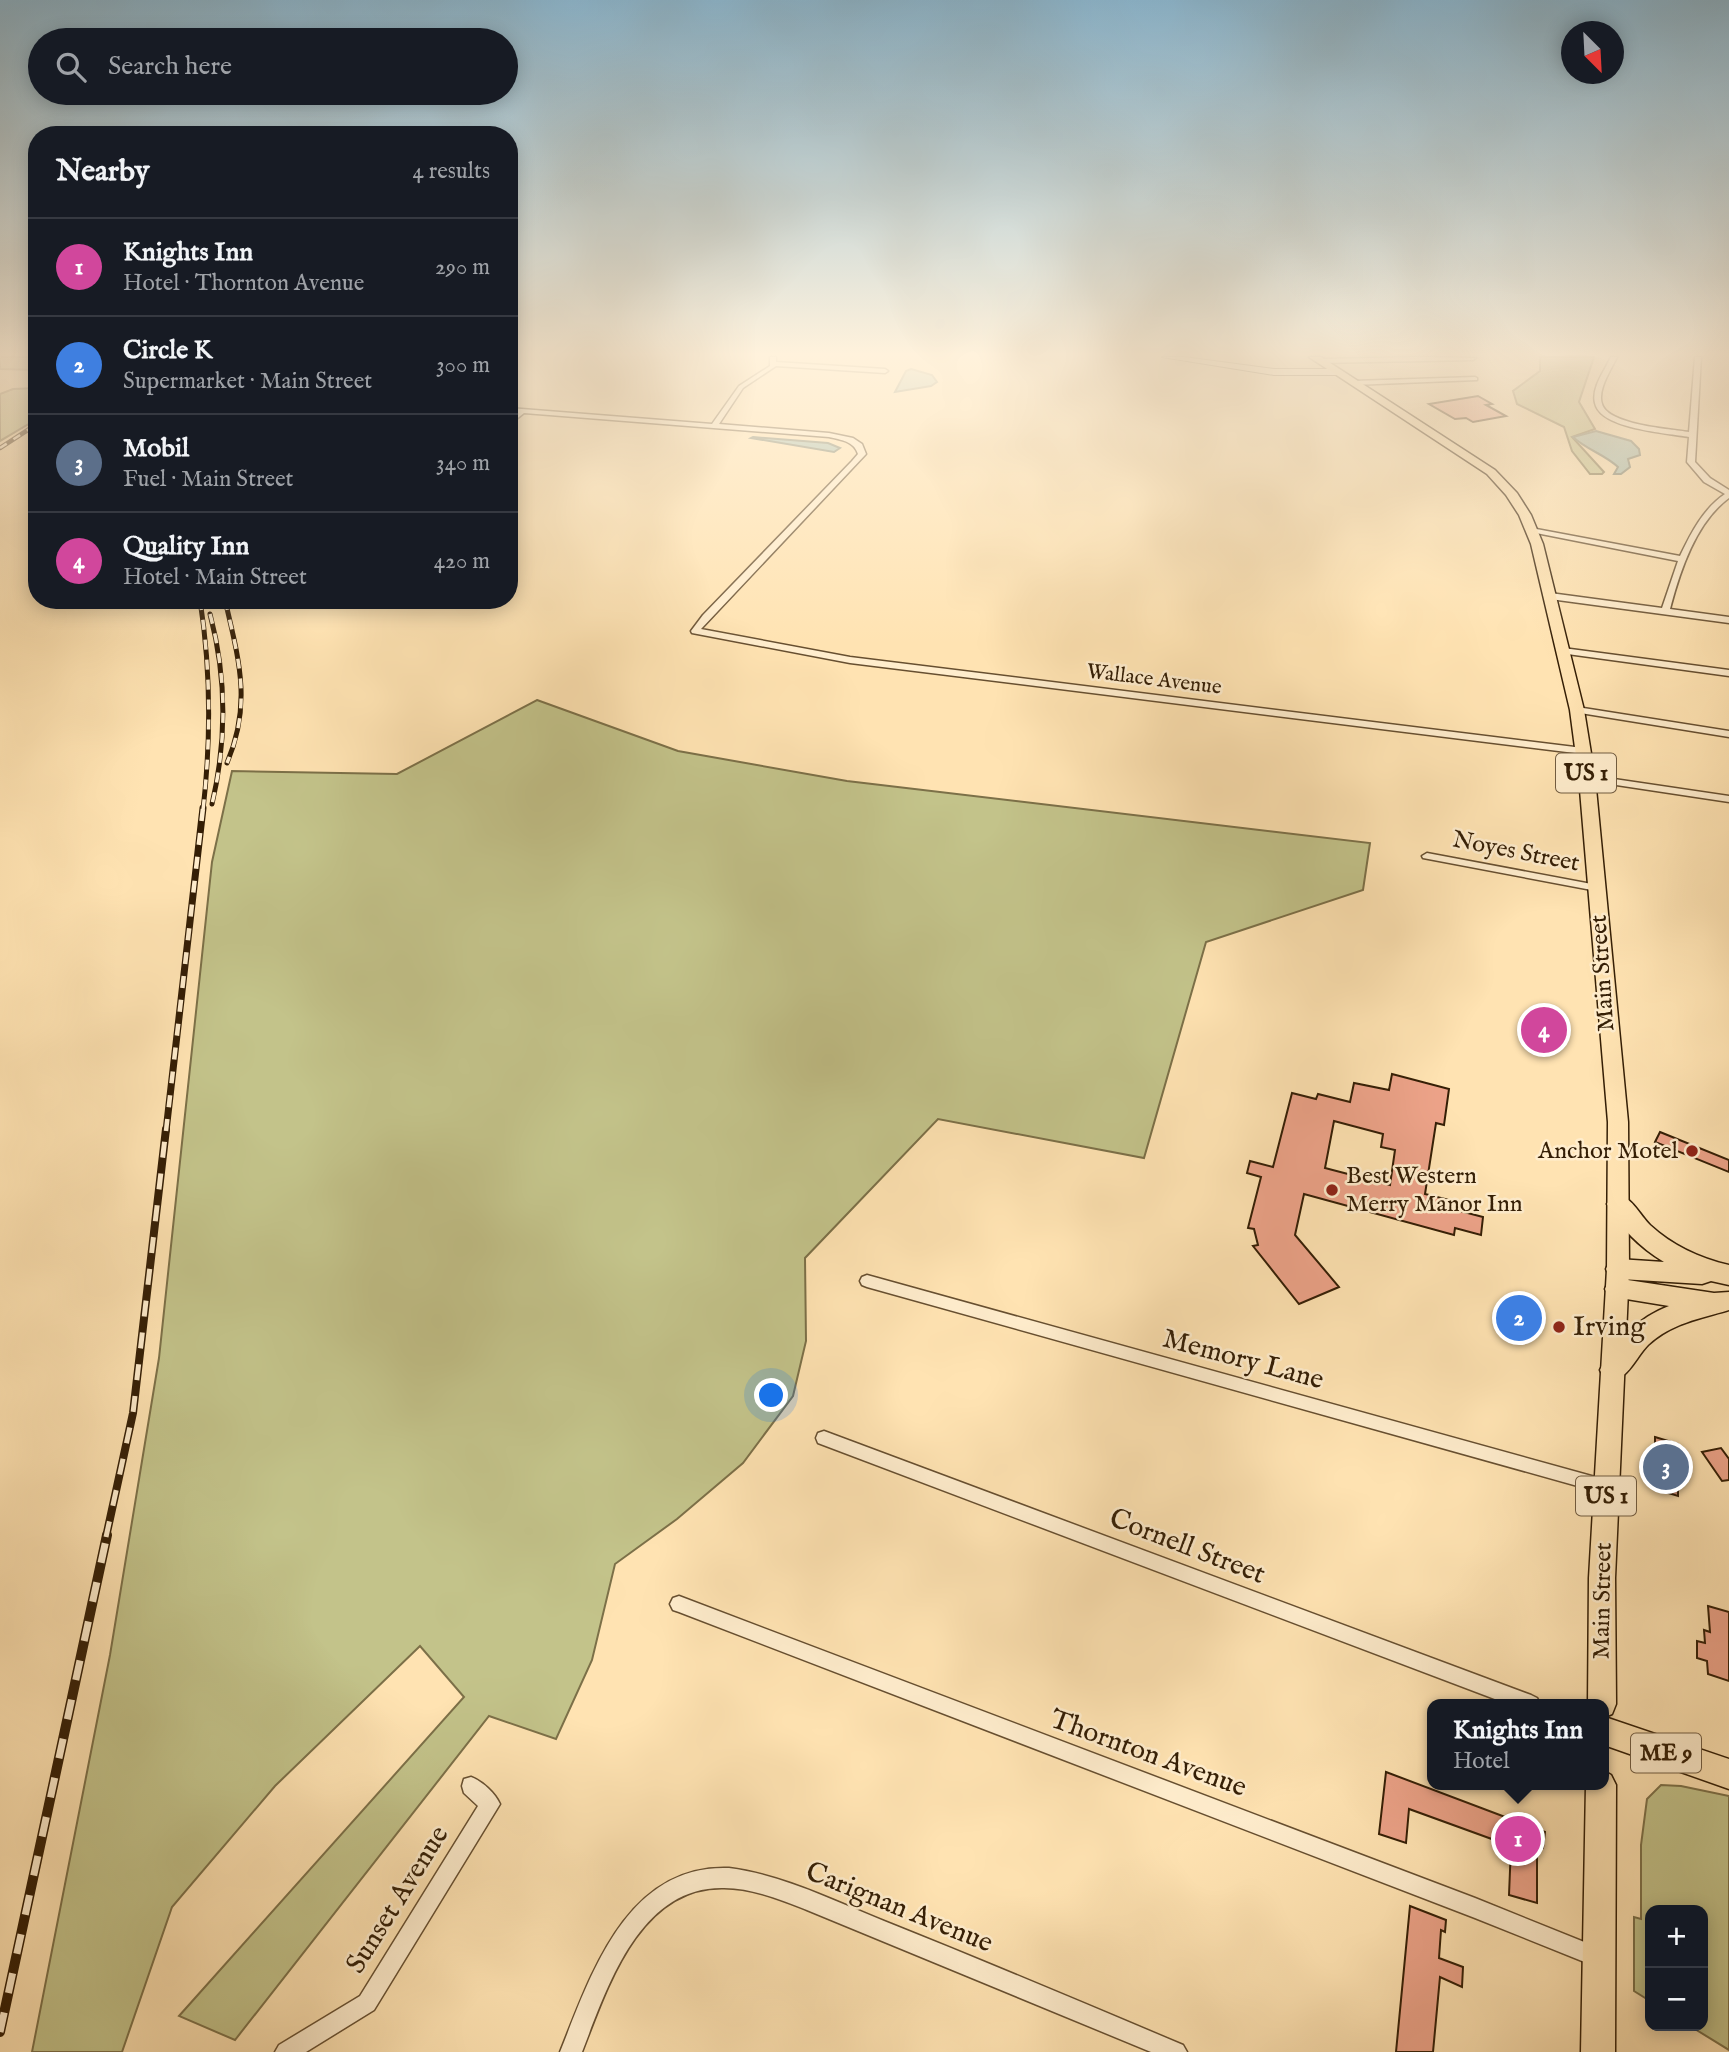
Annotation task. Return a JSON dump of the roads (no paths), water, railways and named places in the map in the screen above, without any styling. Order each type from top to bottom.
[{"type":"highway","points":[[1619,1204],[1629,1220],[1655,1245],[1687,1263],[1729,1276]]},
{"type":"highway","points":[[1617,1279],[1729,1276]]},
{"type":"highway","points":[[1617,1279],[1728,1301]]},
{"type":"highway","points":[[1613,1370],[1632,1342],[1658,1321],[1686,1309],[1728,1301]]},
{"type":"main road","name":"Main Street","points":[[1461,453],[1491,472],[1516,500],[1531,530],[1577,710],[1587,778],[1610,1059],[1618,1122],[1617,1279],[1602,1578],[1602,1699]]},
{"type":"main road","name":"ME 9","points":[[1609,1733],[1729,1774]]},
{"type":"main road","points":[[1598,2052],[1601,1790]]},
{"type":"street","name":"Wallace Avenue","points":[[862,453],[695,631],[850,660],[1583,751]]},
{"type":"street","points":[[1665,612],[1681,559],[1711,509],[1729,494],[1693,467],[1692,453]]},
{"type":"street","points":[[1531,530],[1681,559]]},
{"type":"street","points":[[1550,596],[1729,620]]},
{"type":"street","points":[[1563,651],[1729,673]]},
{"type":"street","points":[[1577,710],[1729,734]]},
{"type":"street","points":[[1587,778],[1729,799]]},
{"type":"street","name":"Noyes Street","points":[[1427,856],[1597,888]]},
{"type":"street","name":"Memory Lane","points":[[867,1281],[1606,1487]]},
{"type":"street","name":"Cornell Street","points":[[824,1438],[1518,1699]]},
{"type":"street","name":"Thornton Avenue","points":[[679,1604],[1450,1898],[1597,1958]]},
{"type":"street","name":"Sunset Avenue","points":[[286,2052],[368,2003],[490,1804],[471,1786]]},
{"type":"street","name":"Carignan Avenue","points":[[571,2052],[616,1949],[643,1911],[661,1897],[698,1880],[717,1877],[776,1889],[962,1962],[1177,2052]]},
{"type":"railway","points":[[201,609],[209,705],[203,810]]},
{"type":"railway","points":[[227,609],[235,642],[241,701],[235,742],[227,763]]},
{"type":"railway","points":[[210,614],[220,662],[223,709],[220,756],[212,804]]},
{"type":"railway","points":[[166,1131],[203,808]]},
{"type":"railway","points":[[106,1537],[133,1413],[166,1129]]},
{"type":"railway","points":[[0,2032],[107,1535]]},
{"type":"place","name":"Quality Inn","points":[[1544,1030]]},
{"type":"place","name":"Anchor Motel","points":[[1692,1151]]},
{"type":"place","name":"Best Western Merry Manor Inn","points":[[1332,1190]]},
{"type":"place","name":"Circle K","points":[[1519,1318]]},
{"type":"place","name":"Irving","points":[[1559,1327]]},
{"type":"place","name":"Mobil","points":[[1666,1467]]},
{"type":"place","name":"Knights Inn","points":[[1518,1839]]}]
